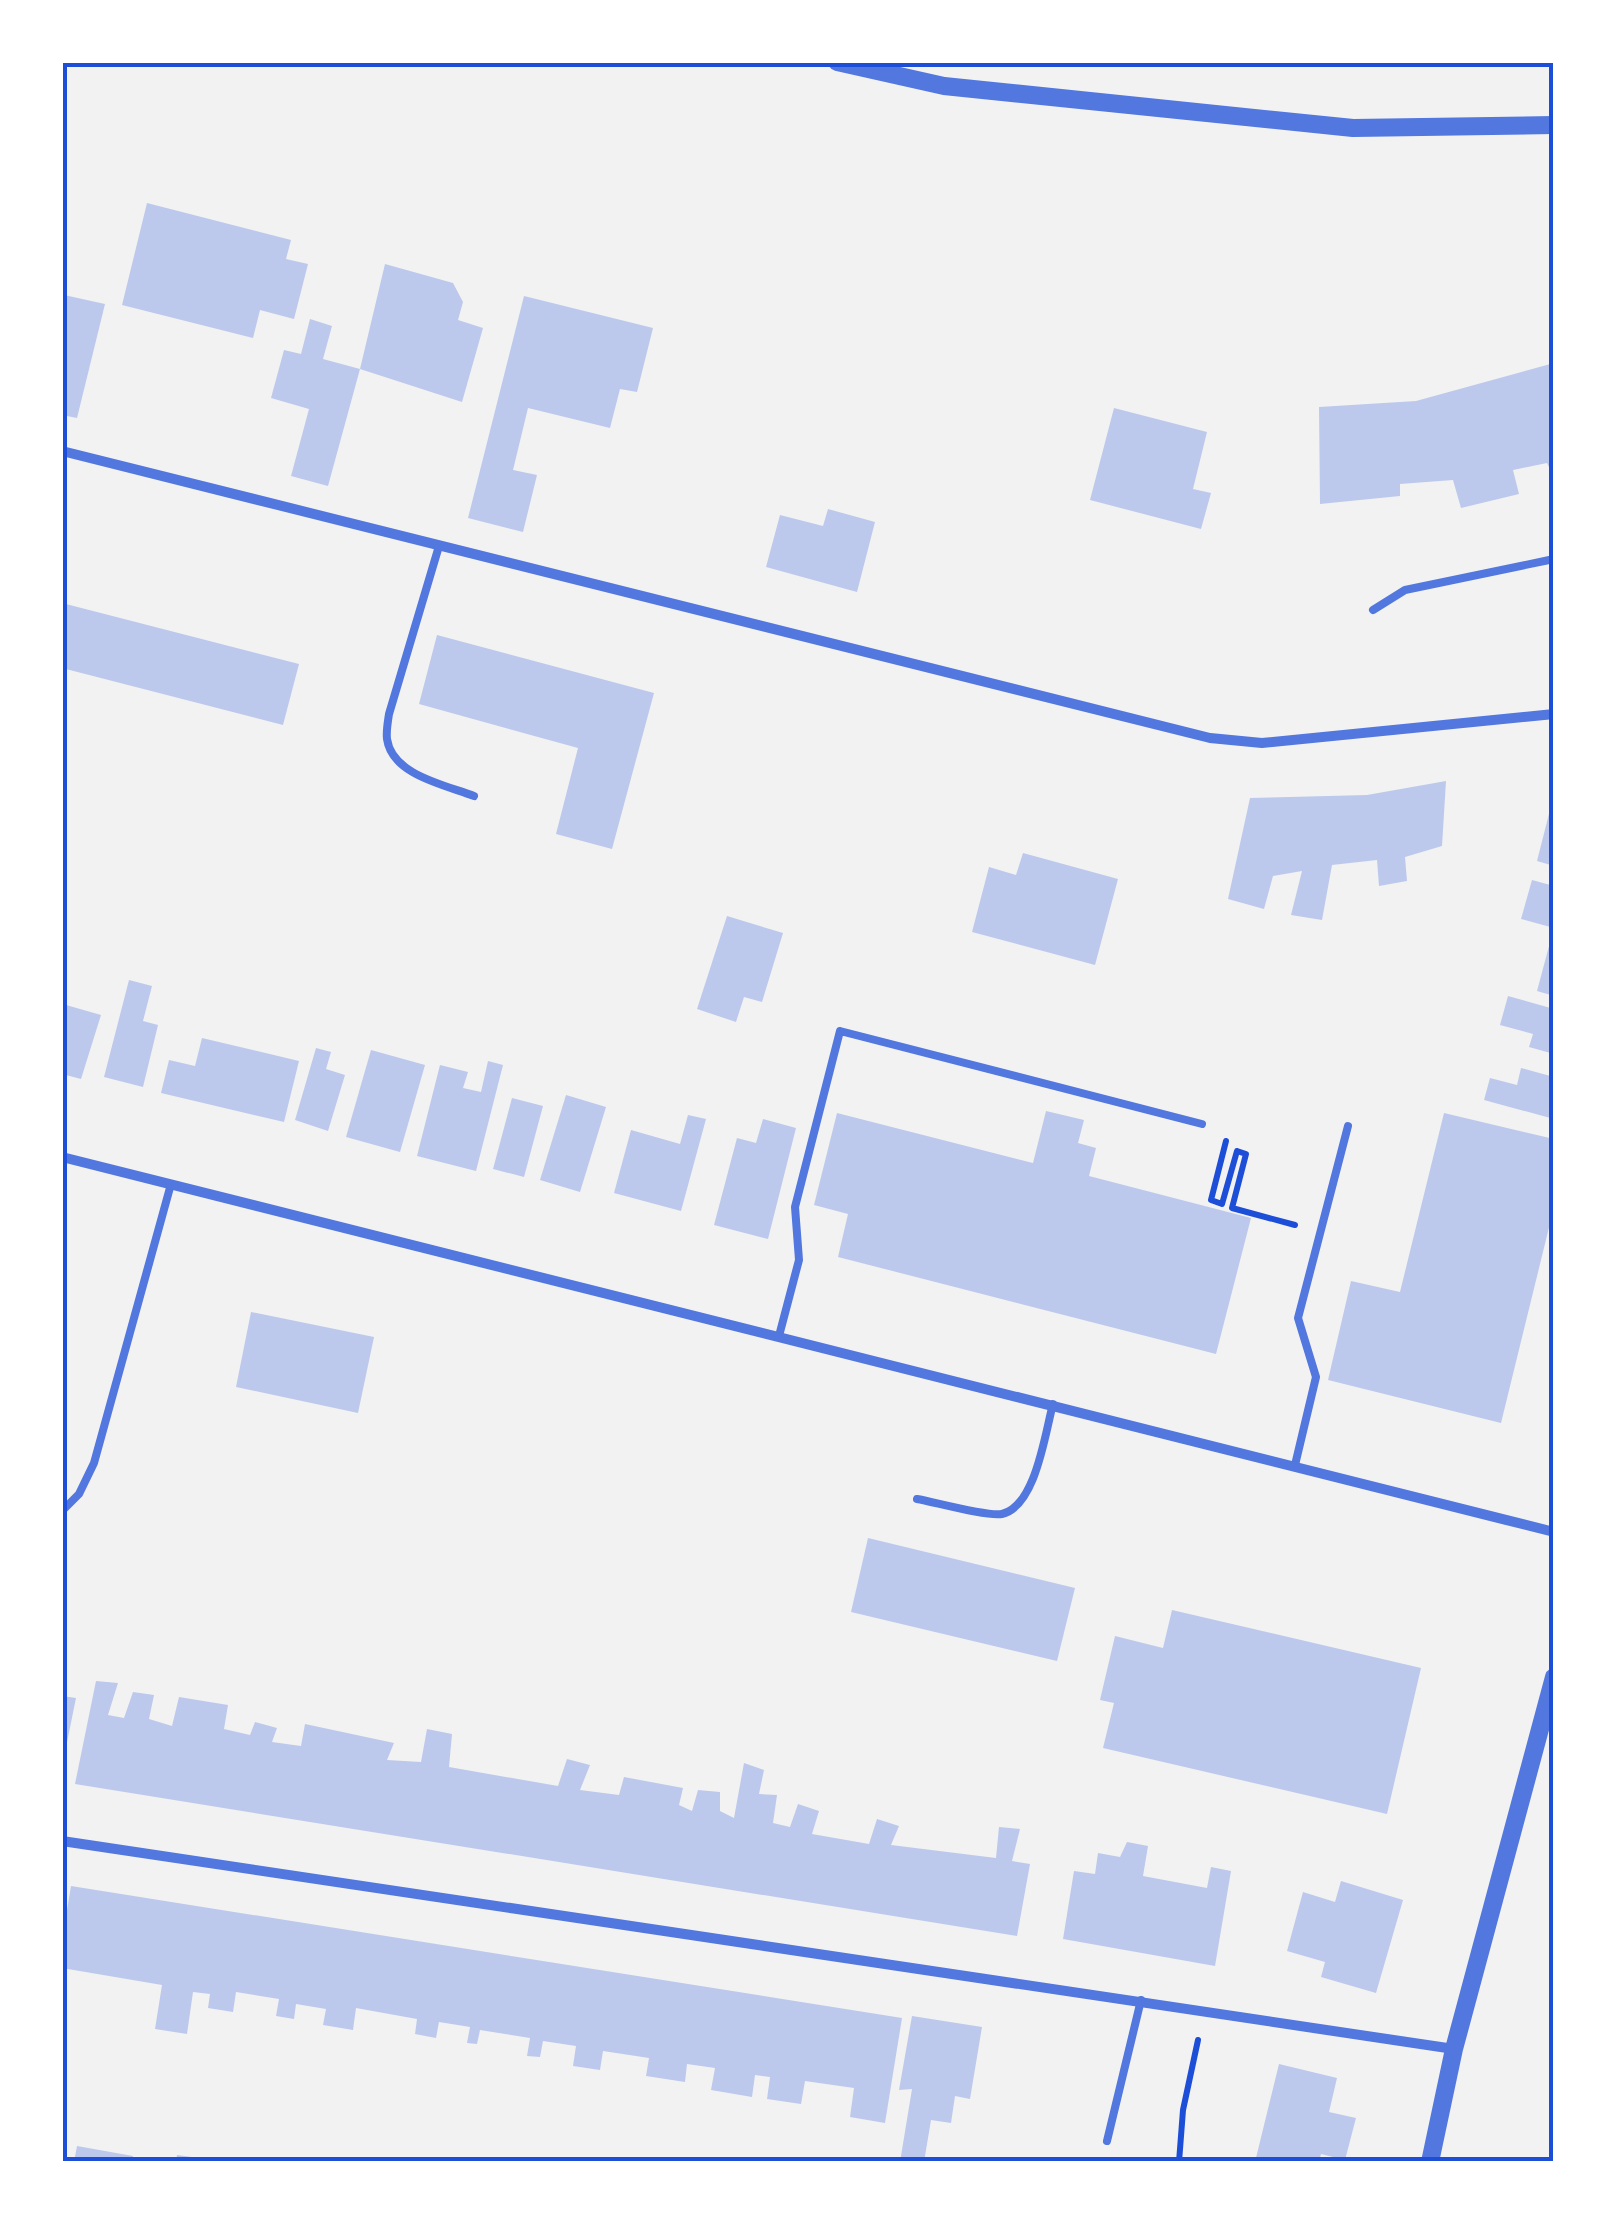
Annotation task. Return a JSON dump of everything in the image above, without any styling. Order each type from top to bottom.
[{"type":"street","points":[[837,62],[944,86],[1352,128],[1554,124]]},
{"type":"street","points":[[62,451],[1210,738],[1281,742],[1554,714]]},
{"type":"street","points":[[62,1157],[1554,1532]]},
{"type":"street","points":[[1430,2162],[1454,2049],[1553,1679]]},
{"type":"street","points":[[62,1841],[1454,2049]]},
{"type":"lane","points":[[440,546],[389,714],[386,740],[396,760],[417,775],[474,796]]},
{"type":"lane","points":[[1374,610],[1405,590],[1554,559]]},
{"type":"lane","points":[[778,1336],[799,1260],[795,1206],[840,1031],[1202,1124]]},
{"type":"lane","points":[[1295,1465],[1316,1377],[1298,1318],[1348,1126]]},
{"type":"lane","points":[[62,1511],[80,1494],[94,1463],[171,1184]]},
{"type":"lane","points":[[917,1499],[1000,1515],[1018,1506],[1030,1489],[1054,1404]]},
{"type":"lane","points":[[1107,2141],[1141,2000]]},
{"type":"path","points":[[1202,1124],[1227,1138],[1212,1200],[1222,1204],[1237,1151],[1246,1154],[1232,1208],[1320,1232]]},
{"type":"path","points":[[1180,2162],[1183,2110],[1205,2010]]},
{"type":"building","points":[[147,203],[291,240],[286,259],[308,264],[294,319],[260,310],[253,338],[122,305]]},
{"type":"building","points":[[385,264],[453,283],[463,302],[458,320],[483,328],[462,402],[360,369]]},
{"type":"building","points":[[64,295],[105,304],[77,418],[62,415]]},
{"type":"building","points":[[524,296],[653,328],[637,392],[620,389],[610,428],[528,408],[513,470],[537,475],[523,532],[468,518]]},
{"type":"building","points":[[310,319],[332,326],[323,359],[360,369],[328,486],[291,476],[309,409],[271,398],[284,350],[301,354]]},
{"type":"building","points":[[1554,363],[1554,478],[1547,463],[1513,470],[1519,494],[1461,508],[1453,480],[1400,484],[1400,496],[1320,504],[1319,407],[1416,401]]},
{"type":"building","points":[[1114,408],[1207,432],[1193,489],[1211,493],[1201,529],[1090,500]]},
{"type":"building","points":[[828,509],[875,522],[857,592],[766,567],[780,515],[823,526]]},
{"type":"building","points":[[62,603],[299,664],[283,725],[62,668]]},
{"type":"building","points":[[437,635],[654,693],[612,849],[556,834],[578,748],[419,704]]},
{"type":"building","points":[[1446,781],[1442,846],[1405,857],[1407,881],[1379,886],[1377,860],[1332,865],[1322,920],[1291,915],[1302,871],[1273,876],[1264,909],[1228,899],[1250,798],[1367,795]]},
{"type":"building","points":[[1554,802],[1554,866],[1537,861]]},
{"type":"building","points":[[1023,853],[1118,879],[1095,965],[972,932],[989,867],[1016,875]]},
{"type":"building","points":[[1532,880],[1554,886],[1554,928],[1521,919]]},
{"type":"building","points":[[727,916],[783,933],[762,1002],[744,997],[736,1022],[697,1009]]},
{"type":"building","points":[[1554,936],[1554,996],[1537,991]]},
{"type":"building","points":[[129,980],[152,986],[143,1021],[158,1025],[143,1087],[104,1077]]},
{"type":"building","points":[[1508,996],[1554,1009],[1554,1054],[1529,1047],[1533,1034],[1500,1025]]},
{"type":"building","points":[[66,1005],[101,1015],[81,1079],[62,1074],[62,1015]]},
{"type":"building","points":[[202,1038],[299,1061],[284,1122],[161,1093],[169,1060],[195,1066]]},
{"type":"building","points":[[316,1048],[331,1052],[326,1069],[345,1075],[328,1131],[295,1120]]},
{"type":"building","points":[[371,1050],[425,1065],[400,1152],[346,1137]]},
{"type":"building","points":[[488,1061],[503,1065],[476,1171],[417,1156],[440,1065],[468,1072],[463,1088],[481,1092]]},
{"type":"building","points":[[1521,1068],[1554,1077],[1554,1119],[1484,1100],[1490,1078],[1517,1085]]},
{"type":"building","points":[[566,1095],[606,1107],[580,1192],[540,1180]]},
{"type":"building","points":[[512,1098],[543,1106],[524,1177],[493,1169]]},
{"type":"building","points":[[1046,1111],[1084,1120],[1078,1143],[1096,1148],[1089,1176],[1251,1218],[1216,1354],[838,1257],[848,1214],[814,1205],[837,1113],[1033,1163]]},
{"type":"building","points":[[1444,1113],[1554,1139],[1554,1207],[1501,1423],[1328,1380],[1351,1281],[1400,1292]]},
{"type":"building","points":[[688,1115],[706,1119],[681,1211],[614,1193],[631,1130],[680,1144]]},
{"type":"building","points":[[763,1119],[796,1128],[768,1239],[714,1225],[737,1138],[756,1143]]},
{"type":"building","points":[[251,1312],[374,1337],[358,1413],[236,1387]]},
{"type":"building","points":[[868,1538],[1075,1588],[1057,1661],[851,1612]]},
{"type":"building","points":[[1172,1610],[1421,1668],[1387,1814],[1103,1748],[1114,1703],[1100,1700],[1115,1636],[1163,1648]]},
{"type":"building","points":[[96,1681],[118,1683],[108,1715],[124,1718],[133,1692],[154,1695],[149,1719],[172,1726],[179,1697],[228,1705],[224,1729],[250,1735],[255,1722],[277,1728],[272,1742],[301,1746],[305,1724],[394,1743],[387,1760],[421,1762],[427,1729],[452,1734],[449,1767],[558,1786],[567,1759],[590,1765],[580,1790],[619,1795],[624,1777],[683,1788],[679,1805],[692,1811],[698,1790],[720,1792],[720,1811],[734,1818],[744,1763],[764,1770],[759,1794],[777,1795],[773,1823],[790,1827],[798,1804],[819,1811],[812,1834],[869,1844],[877,1819],[899,1826],[891,1845],[996,1858],[999,1827],[1020,1829],[1012,1861],[1030,1864],[1017,1936],[75,1784]]},
{"type":"building","points":[[62,1696],[76,1698],[64,1757],[62,1756]]},
{"type":"building","points":[[1127,1842],[1148,1846],[1143,1876],[1207,1888],[1211,1867],[1231,1871],[1215,1966],[1063,1939],[1074,1871],[1095,1874],[1098,1853],[1120,1857]]},
{"type":"building","points":[[1341,1881],[1403,1900],[1376,1993],[1321,1977],[1325,1962],[1287,1951],[1303,1892],[1335,1902]]},
{"type":"building","points":[[71,1886],[902,2018],[885,2123],[850,2117],[854,2088],[805,2081],[801,2104],[767,2099],[770,2077],[755,2075],[752,2097],[711,2090],[715,2068],[687,2064],[685,2082],[646,2076],[649,2058],[603,2051],[600,2070],[573,2066],[576,2046],[543,2041],[540,2057],[527,2056],[530,2038],[480,2030],[477,2044],[467,2043],[470,2027],[439,2022],[436,2038],[415,2034],[417,2019],[356,2008],[353,2030],[323,2025],[326,2009],[296,2004],[294,2019],[276,2016],[279,1999],[236,1992],[233,2012],[208,2008],[210,1994],[193,1992],[187,2034],[155,2029],[162,1985],[62,1968],[62,1940]]},
{"type":"building","points":[[912,2016],[982,2027],[970,2099],[955,2096],[951,2123],[931,2120],[924,2162],[900,2162],[912,2089],[899,2090]]},
{"type":"building","points":[[1279,2064],[1337,2078],[1329,2112],[1356,2118],[1345,2160],[1321,2154],[1319,2162],[1255,2162]]},
{"type":"building","points":[[77,2146],[133,2156],[132,2162],[74,2162]]},
{"type":"building","points":[[177,2155],[206,2159],[206,2162],[176,2162]]}]
